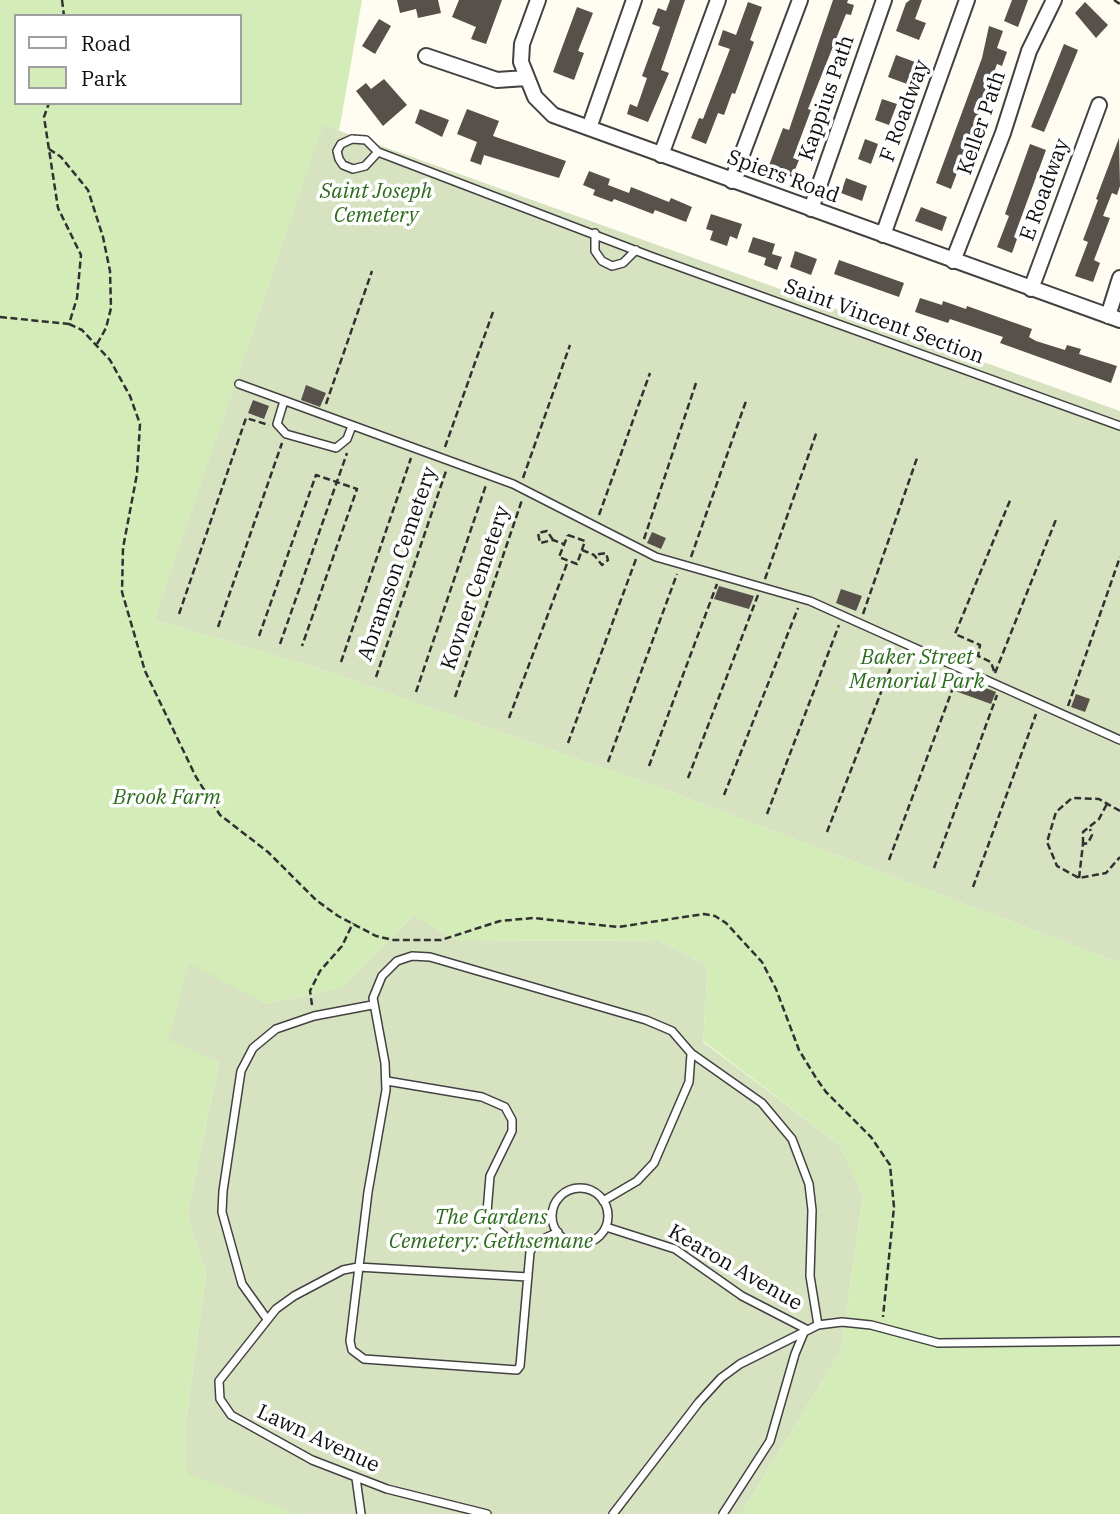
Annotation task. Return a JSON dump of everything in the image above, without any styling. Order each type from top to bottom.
[{"type":"street","name":"Spiers Road","points":[[538,0],[522,44],[521,62],[535,97],[553,115],[1114,318]]},
{"type":"street","points":[[589,128],[634,0]]},
{"type":"street","points":[[662,155],[718,0]]},
{"type":"street","points":[[732,181],[800,0]]},
{"type":"street","name":"Kappius Path","points":[[810,209],[884,0]]},
{"type":"street","name":"F Roadway","points":[[883,235],[967,0]]},
{"type":"street","name":"Keller Path","points":[[953,261],[1003,133],[1029,51],[1054,0]]},
{"type":"street","points":[[426,56],[497,80],[526,78]]},
{"type":"street","name":"E Roadway","points":[[1031,289],[1099,105]]},
{"type":"street","points":[[1114,318],[1120,278]]},
{"type":"lane","name":"Saint Vincent Section","points":[[378,152],[365,166],[353,169],[343,166],[337,151],[341,144],[352,139],[366,140],[378,152],[636,250],[1120,426]]},
{"type":"lane","points":[[595,233],[595,251],[602,261],[612,265],[622,263],[636,250]]},
{"type":"lane","points":[[239,384],[523,489],[640,550],[801,598],[1120,740]]},
{"type":"lane","points":[[284,401],[277,421],[278,428],[286,434],[331,448],[341,446],[352,425]]},
{"type":"lane","points":[[558,1232],[535,1243],[530,1252],[520,1366],[510,1371],[364,1359],[355,1354],[350,1341],[358,1267],[387,1081],[372,1005],[376,987],[392,966],[407,957],[430,957],[646,1020],[672,1031],[691,1053],[772,1111],[798,1150],[811,1193],[810,1276],[818,1325]]},
{"type":"lane","points":[[267,1319],[242,1284],[223,1220],[222,1198],[237,1089],[243,1065],[258,1042],[283,1026],[314,1016],[372,1005]]},
{"type":"lane","points":[[603,1201],[637,1181],[653,1163],[689,1082],[691,1053]]},
{"type":"lane","points":[[387,1081],[482,1097],[505,1107],[512,1120],[512,1131],[490,1176],[487,1212],[494,1227],[507,1238],[535,1243]]},
{"type":"lane","points":[[584,1189],[593,1192],[603,1201],[608,1214],[606,1227],[598,1238],[581,1244],[568,1241],[558,1232],[553,1210],[563,1195],[584,1189]]},
{"type":"lane","name":"Kearon Avenue","points":[[606,1227],[660,1242],[683,1253],[742,1296],[806,1329]]},
{"type":"lane","points":[[358,1267],[528,1277]]},
{"type":"lane","name":"Lawn Avenue","points":[[358,1267],[328,1276],[287,1300],[267,1319],[221,1376],[218,1387],[222,1404],[237,1419],[262,1434],[356,1478],[416,1498],[487,1514]]},
{"type":"lane","points":[[613,1514],[699,1402],[721,1378],[740,1364],[806,1329],[842,1322],[882,1327],[932,1342],[1120,1341]]},
{"type":"lane","points":[[723,1514],[770,1441],[795,1354],[806,1329]]},
{"type":"lane","points":[[356,1478],[361,1514]]},
{"type":"path","points":[[1114,0],[1120,4]]},
{"type":"path","points":[[48,105],[44,117],[58,208],[81,255],[81,276],[69,324]]},
{"type":"path","points":[[49,149],[61,158],[88,190],[103,237],[110,271],[111,308],[106,328],[97,344]]},
{"type":"path","points":[[323,415],[372,271]]},
{"type":"path","points":[[441,458],[494,312]]},
{"type":"path","points":[[0,317],[69,324],[97,344],[121,377],[140,424],[137,474],[123,548],[122,592],[145,671],[196,777],[219,816],[268,852],[316,900],[376,936],[415,941],[440,940],[500,920],[533,918],[618,927],[704,914],[715,916],[726,923],[762,962],[776,989],[799,1050],[816,1078],[826,1092],[871,1137],[890,1165],[894,1207],[882,1327]]},
{"type":"path","name":"Kovner Cemetery","points":[[456,697],[570,345]]},
{"type":"path","points":[[595,528],[650,373]]},
{"type":"path","points":[[568,743],[640,550],[696,383]]},
{"type":"path","points":[[608,762],[746,401]]},
{"type":"path","points":[[178,614],[246,418],[278,428]]},
{"type":"path","points":[[688,778],[762,586],[817,431]]},
{"type":"path","points":[[218,627],[286,434]]},
{"type":"path","points":[[279,644],[346,455],[347,439]]},
{"type":"path","points":[[341,662],[415,448]]},
{"type":"path","points":[[859,623],[917,458]]},
{"type":"path","name":"Abramson Cemetery","points":[[376,677],[450,461]]},
{"type":"path","points":[[259,636],[316,475],[358,489],[302,646]]},
{"type":"path","points":[[416,692],[489,475]]},
{"type":"path","points":[[995,672],[991,662],[978,656],[980,645],[955,634],[1011,498]]},
{"type":"path","points":[[991,681],[1057,517]]},
{"type":"path","points":[[553,540],[547,531],[538,533],[540,543],[553,540],[564,544]]},
{"type":"path","points":[[568,535],[585,541],[577,564],[559,557],[564,544],[568,535]]},
{"type":"path","points":[[582,550],[594,555]]},
{"type":"path","points":[[1065,715],[1120,557]]},
{"type":"path","points":[[509,718],[568,561]]},
{"type":"path","points":[[649,766],[720,574]]},
{"type":"path","points":[[724,795],[801,598]]},
{"type":"path","points":[[767,814],[843,616]]},
{"type":"path","points":[[827,832],[901,642]]},
{"type":"path","points":[[889,860],[961,667]]},
{"type":"path","points":[[934,868],[1001,686]]},
{"type":"path","points":[[973,887],[1040,704]]},
{"type":"path","points":[[1120,811],[1113,805],[1084,796],[1072,798],[1059,807],[1047,842],[1050,855],[1061,870],[1079,878],[1106,873],[1120,857]]},
{"type":"path","points":[[1079,878],[1083,832],[1090,828],[1108,803]]},
{"type":"path","points":[[1113,805],[1120,805]]},
{"type":"path","points":[[1083,844],[1090,840],[1090,828]]},
{"type":"path","points":[[314,1016],[310,991],[320,971],[342,946],[352,923]]},
{"type":"green space","name":"Brook Farm","points":[[0,0],[362,0],[339,131],[323,126],[154,620],[314,667],[658,787],[1120,963],[1120,1514],[741,1514],[841,1351],[863,1195],[840,1145],[703,1041],[708,966],[659,941],[457,940],[413,915],[343,987],[267,1004],[189,964],[169,1040],[219,1063],[187,1215],[206,1274],[186,1419],[306,1514],[0,1514]]},
{"type":"green space","name":"Baker Street Memorial Park","points":[[323,125],[1120,411],[1120,963],[658,787],[314,667],[154,620]]},
{"type":"green space","name":"The Gardens Cemetery: Gethsemane","points":[[413,915],[457,940],[659,941],[708,966],[703,1042],[840,1145],[863,1195],[841,1351],[741,1514],[297,1514],[187,1474],[186,1419],[206,1274],[187,1215],[219,1063],[168,1040],[189,963],[267,1004],[343,987]]},
{"type":"building","points":[[397,0],[438,0],[441,13],[418,18],[416,9],[400,13]]},
{"type":"building","points":[[459,0],[502,0],[486,44],[471,39],[476,27],[452,17]]},
{"type":"building","points":[[670,0],[685,0],[661,70],[669,73],[648,122],[627,114],[630,104],[637,107],[647,78],[642,76],[660,27],[652,24],[658,8],[666,11]]},
{"type":"building","points":[[833,0],[848,0],[847,3],[854,5],[851,15],[846,14],[808,109],[811,110],[793,158],[799,160],[792,177],[768,168],[783,128],[789,130]]},
{"type":"building","points":[[910,0],[922,0],[915,19],[926,23],[919,40],[896,31],[906,3]]},
{"type":"building","points":[[1012,0],[1028,0],[1018,27],[1004,21]]},
{"type":"building","points":[[748,2],[762,7],[750,40],[754,42],[735,94],[732,93],[724,115],[718,113],[706,144],[691,138],[699,118],[703,119],[730,49],[718,45],[723,30],[736,35]]},
{"type":"building","points":[[1085,2],[1108,25],[1096,38],[1075,13]]},
{"type":"building","points":[[577,7],[593,13],[578,51],[584,53],[574,80],[553,72]]},
{"type":"building","points":[[379,19],[391,26],[375,54],[362,46]]},
{"type":"building","points":[[989,26],[1003,31],[997,48],[1007,52],[1002,66],[997,64],[951,189],[936,183],[982,58]]},
{"type":"building","points":[[1064,44],[1078,50],[1044,132],[1031,127]]},
{"type":"building","points":[[896,55],[915,62],[907,84],[888,77]]},
{"type":"building","points":[[384,79],[407,105],[383,126],[356,91],[366,83],[371,89]]},
{"type":"building","points":[[882,99],[897,104],[889,125],[875,120]]},
{"type":"building","points":[[420,109],[449,120],[442,137],[415,123]]},
{"type":"building","points":[[467,109],[499,121],[493,136],[566,161],[559,178],[484,155],[481,165],[470,161],[477,142],[457,134]]},
{"type":"building","points":[[1119,138],[1120,186],[1117,195],[1112,193],[1103,216],[1110,218],[1094,260],[1100,263],[1093,282],[1075,276],[1088,242],[1083,240],[1098,200],[1096,199]]},
{"type":"building","points":[[865,139],[878,144],[871,164],[858,159]]},
{"type":"building","points":[[1030,144],[1046,150],[1014,237],[1017,239],[1012,253],[997,247],[1009,216],[1005,214]]},
{"type":"building","points":[[589,171],[610,179],[608,185],[629,193],[631,187],[669,202],[671,198],[692,207],[686,222],[655,210],[653,214],[614,199],[612,202],[593,195],[595,190],[583,185]]},
{"type":"building","points":[[846,178],[867,186],[862,201],[841,193]]},
{"type":"building","points":[[921,207],[947,217],[942,231],[915,221]]},
{"type":"building","points":[[711,214],[742,224],[737,239],[730,236],[727,246],[710,240],[713,231],[706,229]]},
{"type":"building","points":[[753,237],[775,244],[772,254],[782,257],[777,270],[764,265],[766,258],[748,252]]},
{"type":"building","points":[[795,251],[817,259],[811,275],[790,267]]},
{"type":"building","points":[[839,260],[904,283],[899,297],[834,274]]},
{"type":"building","points":[[920,298],[942,305],[943,301],[966,309],[967,306],[1032,329],[1029,337],[1036,341],[1065,350],[1067,345],[1081,349],[1079,354],[1117,366],[1111,383],[1000,343],[1003,337],[950,319],[948,323],[915,312]]},
{"type":"building","points":[[306,385],[326,393],[320,407],[301,400]]},
{"type":"building","points":[[253,400],[269,406],[264,419],[248,413]]},
{"type":"building","points":[[652,532],[666,538],[661,549],[647,543]]},
{"type":"building","points":[[719,586],[754,596],[749,609],[714,599]]},
{"type":"building","points":[[841,589],[862,596],[856,611],[836,603]]},
{"type":"building","points":[[960,678],[996,692],[991,704],[955,691]]},
{"type":"building","points":[[1076,694],[1090,699],[1085,712],[1071,707]]},
{"type":"park label","name":"Saint Joseph Cemetery","points":[[376,204]]}]
